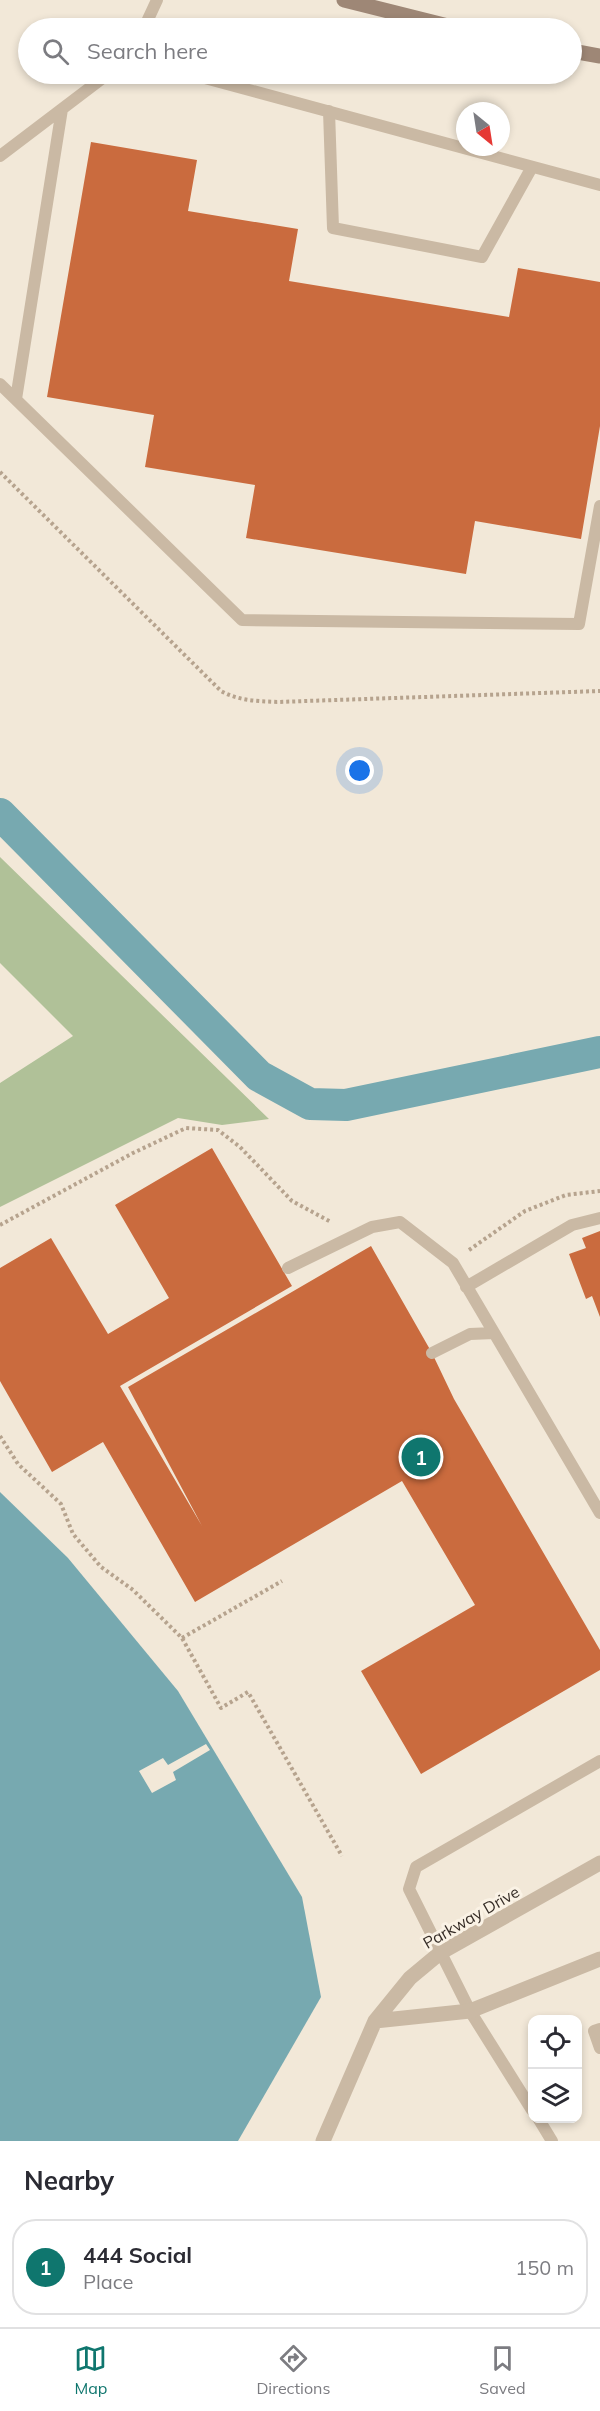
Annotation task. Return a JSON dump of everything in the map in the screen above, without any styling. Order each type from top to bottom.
[{"type":"street","points":[[344,0],[416,18]]},
{"type":"street","points":[[582,53],[600,56]]},
{"type":"street","name":"Parkway Drive","points":[[323,2141],[375,2021],[410,1978],[440,1953],[600,1863]]},
{"type":"street","points":[[375,2021],[470,2012],[600,1959]]},
{"type":"lane","points":[[149,18],[158,0]]},
{"type":"lane","points":[[0,156],[95,84]]},
{"type":"lane","points":[[228,84],[600,185]]},
{"type":"lane","points":[[16,399],[62,109]]},
{"type":"lane","points":[[329,111],[333,228],[482,257],[532,167]]},
{"type":"lane","points":[[0,384],[242,620],[579,624],[600,506]]},
{"type":"lane","points":[[466,1287],[572,1225],[600,1218]]},
{"type":"lane","points":[[288,1268],[372,1227],[400,1222],[453,1263],[600,1513]]},
{"type":"lane","points":[[432,1353],[470,1334],[494,1333]]},
{"type":"lane","points":[[528,2104],[470,2012],[409,1889],[416,1867],[600,1761]]},
{"type":"lane","points":[[600,2029],[594,2031],[600,2048]]},
{"type":"lane","points":[[541,2123],[552,2141]]},
{"type":"path","points":[[0,472],[221,691],[232,697],[248,701],[277,702],[600,691]]},
{"type":"path","points":[[0,1225],[134,1153],[186,1128],[218,1130],[240,1148],[292,1200],[328,1222],[372,1227]]},
{"type":"path","points":[[453,1263],[525,1211],[567,1195],[600,1191]]},
{"type":"path","points":[[0,1436],[18,1464],[61,1504],[73,1534],[101,1567],[133,1590],[182,1638],[222,1708],[248,1692],[342,1856]]},
{"type":"path","points":[[182,1638],[282,1581]]},
{"type":"green space","points":[[0,857],[269,1119],[222,1125],[178,1118],[0,1207],[0,1083],[73,1036],[0,963]]},
{"type":"water","points":[[0,1492],[68,1558],[178,1691],[302,1897],[321,1997],[238,2141],[0,2141]]},
{"type":"pier","points":[[206,1744],[210,1750],[173,1772],[176,1780],[152,1793],[139,1771],[163,1758],[168,1765]]},
{"type":"building","points":[[91,142],[197,160],[188,211],[298,229],[289,281],[509,317],[518,268],[600,282],[600,426],[581,539],[475,521],[466,574],[246,538],[255,485],[145,467],[154,415],[47,397]]},
{"type":"building","points":[[212,1148],[292,1286],[120,1386],[202,1526],[128,1387],[371,1246],[432,1353],[454,1399],[600,1650],[600,1670],[421,1774],[361,1671],[475,1605],[402,1481],[195,1602],[103,1442],[52,1472],[0,1381],[0,1268],[51,1238],[108,1334],[169,1298],[115,1205]]},
{"type":"building","points":[[600,1231],[600,1317],[592,1296],[586,1299],[569,1254],[586,1248],[582,1238]]},
{"type":"waterway","points":[[0,814],[259,1076],[310,1104],[346,1105],[600,1052]]},
{"type":"place","name":"444 Social","points":[[421,1457]]}]
